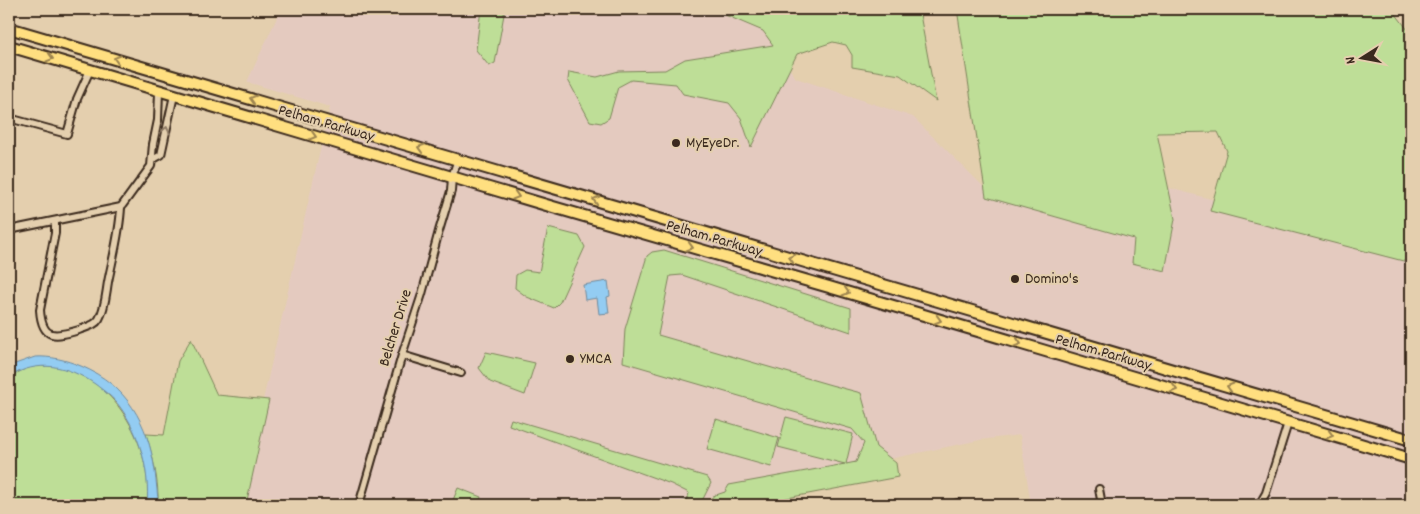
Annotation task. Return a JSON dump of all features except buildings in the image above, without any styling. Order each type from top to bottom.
[{"type":"main road","name":"Pelham Parkway","points":[[9,28],[1411,440]]},
{"type":"main road","name":"Pelham Parkway","points":[[9,46],[1411,459]]},
{"type":"main road","points":[[160,91],[164,74]]},
{"type":"main road","points":[[344,146],[350,128]]},
{"type":"main road","points":[[396,160],[401,143]]},
{"type":"main road","points":[[491,188],[498,171]]},
{"type":"main road","points":[[643,214],[644,234]]},
{"type":"main road","points":[[868,299],[872,282]]},
{"type":"main road","points":[[971,329],[976,312]]},
{"type":"main road","points":[[1067,358],[1071,340]]},
{"type":"main road","points":[[1244,410],[1248,392]]},
{"type":"main road","points":[[1288,423],[1293,405]]},
{"type":"street","points":[[9,118],[67,134],[77,99],[90,70]]},
{"type":"street","points":[[54,221],[55,233],[40,310],[40,321],[48,332],[58,336],[90,326],[99,320],[104,305],[120,223],[121,207],[151,166],[160,91]]},
{"type":"street","points":[[152,160],[161,155],[174,95]]},
{"type":"street","name":"Belcher Drive","points":[[359,505],[402,355],[422,294],[438,231],[449,200],[452,177],[458,159]]},
{"type":"street","points":[[9,230],[121,207]]},
{"type":"street","points":[[402,355],[461,373]]},
{"type":"street","points":[[1260,505],[1274,471],[1288,423]]},
{"type":"street","points":[[1099,489],[1102,505]]},
{"type":"street","points":[[950,505],[959,505]]},
{"type":"shaded area","points":[[281,9],[711,9],[763,31],[796,78],[913,117],[988,191],[1147,234],[1169,188],[1411,252],[1411,505],[1031,505],[1020,435],[980,440],[713,496],[692,505],[239,505],[330,107],[247,82]]},
{"type":"green space","points":[[481,9],[505,9],[495,63],[489,66],[476,50]]},
{"type":"green space","points":[[711,9],[919,9],[936,101],[900,75],[852,67],[852,55],[846,45],[833,42],[797,54],[751,147],[741,118],[729,103],[683,94],[676,84],[631,80],[618,87],[609,118],[601,123],[590,121],[568,80],[569,72],[597,77],[619,71],[665,70],[685,59],[773,45],[763,31]]},
{"type":"green space","points":[[957,9],[1392,9],[1411,34],[1411,263],[1210,211],[1227,151],[1218,132],[1157,133],[1175,219],[1165,271],[1132,263],[1134,239],[986,197]]},
{"type":"green space","points":[[548,228],[579,236],[585,247],[560,302],[554,308],[527,297],[515,288],[516,275],[525,270],[539,272]]},
{"type":"green space","points":[[664,250],[851,308],[851,332],[682,275],[670,276],[658,335],[861,393],[876,447],[896,463],[898,477],[750,505],[707,505],[713,496],[725,492],[729,485],[845,464],[778,447],[786,417],[853,434],[846,464],[856,462],[864,443],[852,429],[623,362],[625,329],[647,256],[652,252]]},
{"type":"green space","points":[[191,339],[217,395],[269,400],[246,505],[207,505],[186,500],[169,502],[169,505],[158,505],[155,469],[146,434],[164,435],[178,361]]},
{"type":"green space","points":[[486,352],[535,363],[525,395],[490,382],[479,368]]},
{"type":"green space","points":[[29,367],[58,367],[79,374],[98,386],[114,401],[127,419],[137,440],[144,462],[147,483],[147,505],[9,505],[9,377]]},
{"type":"green space","points":[[511,419],[707,477],[711,483],[700,505],[670,505],[687,500],[689,493],[671,484],[509,425]]},
{"type":"green space","points":[[716,419],[779,438],[771,467],[707,449]]},
{"type":"green space","points":[[458,488],[481,497],[479,505],[451,505]]},
{"type":"water","points":[[608,281],[610,296],[607,297],[609,313],[599,314],[597,298],[585,300],[583,285]]},
{"type":"water","points":[[35,357],[58,359],[81,366],[97,374],[123,395],[141,422],[147,437],[155,471],[158,505],[147,505],[147,480],[142,454],[133,429],[117,403],[95,384],[74,372],[63,369],[42,366],[20,371],[9,377],[9,366]]},
{"type":"place","name":"MyEyeDr.","points":[[676,143]]},
{"type":"place","name":"Domino's","points":[[1015,279]]},
{"type":"place","name":"YMCA","points":[[570,359]]}]
